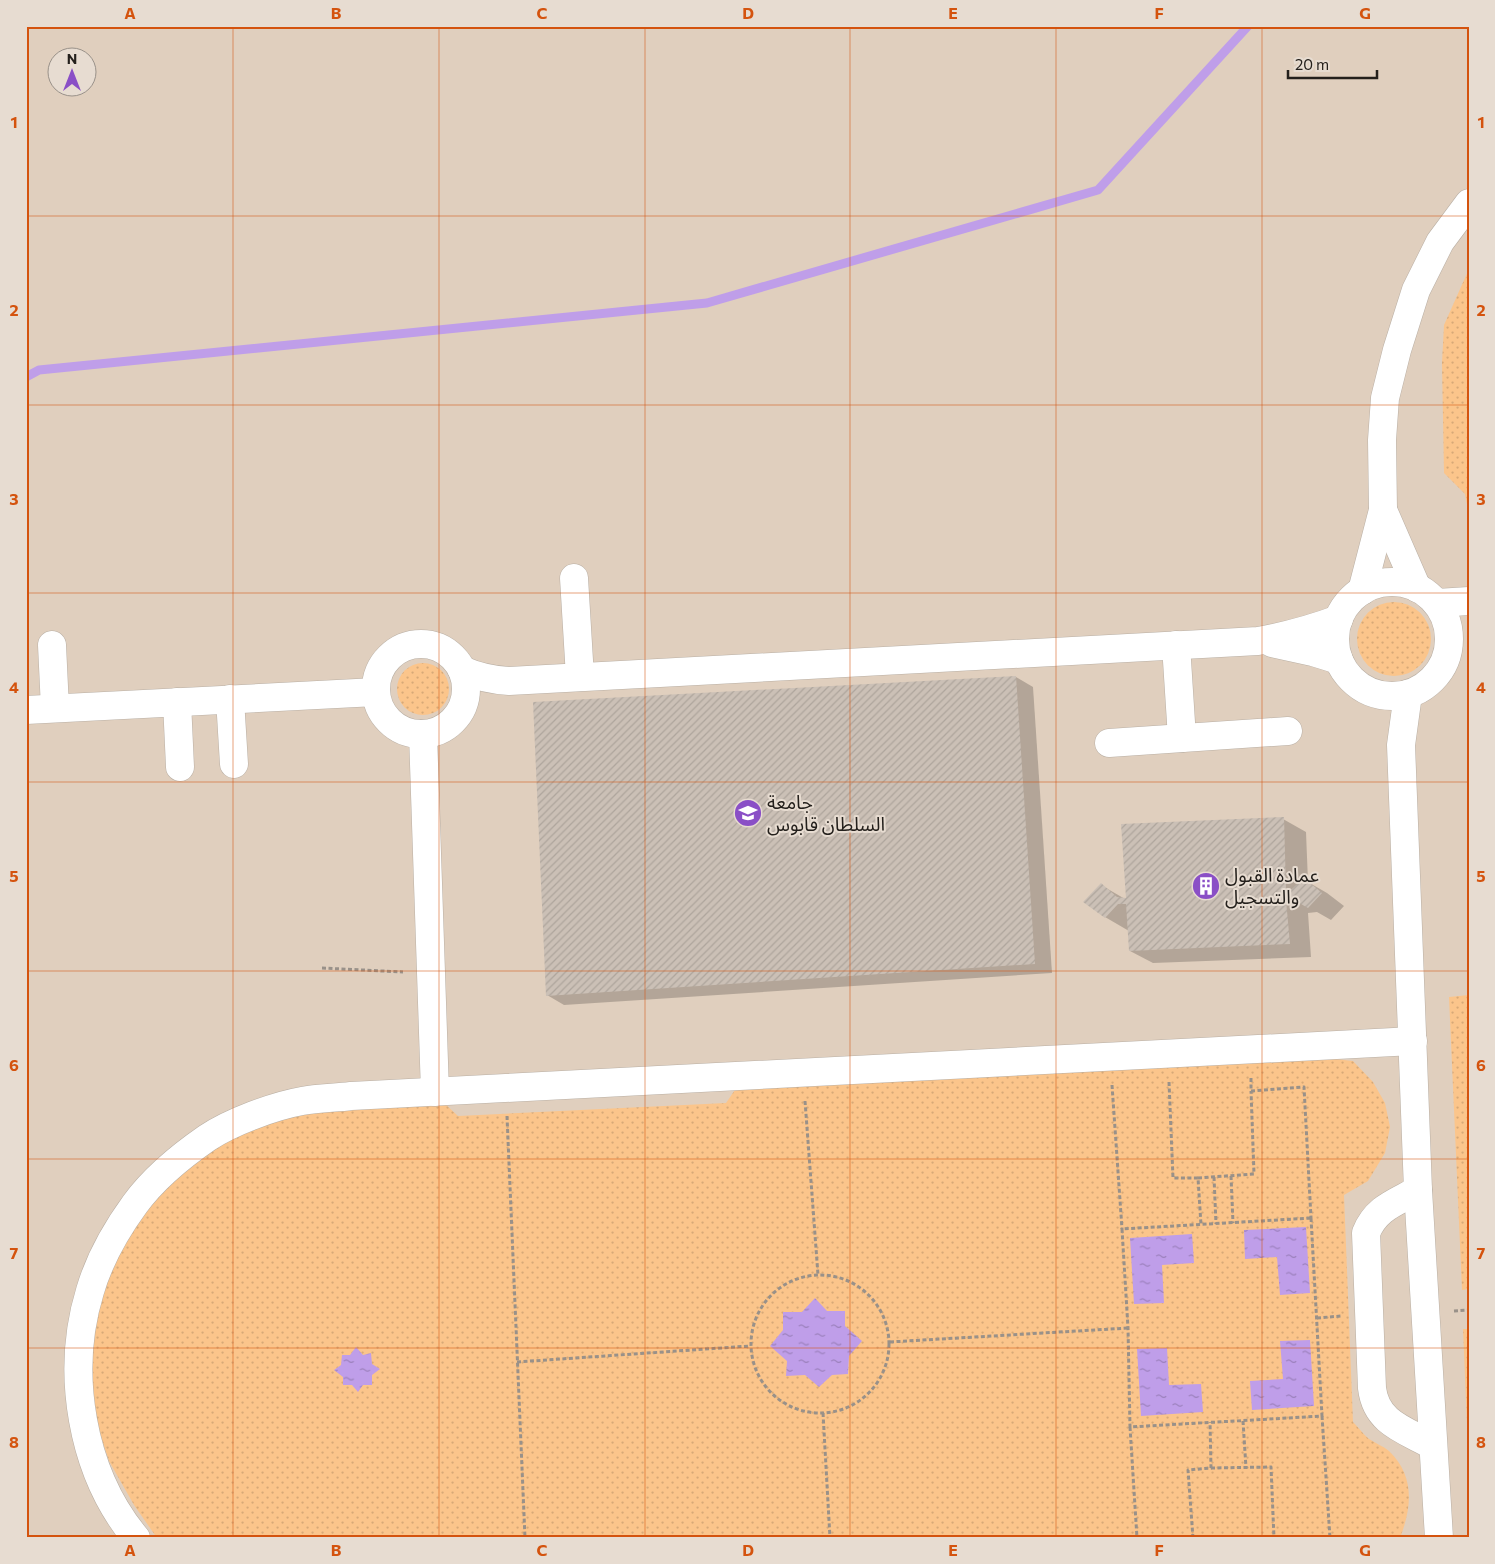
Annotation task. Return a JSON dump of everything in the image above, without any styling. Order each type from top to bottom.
[{"type":"lane","points":[[1362,591],[1383,510],[1382,440],[1385,398],[1397,350],[1416,290],[1440,242],[1469,203]]},
{"type":"lane","points":[[1383,510],[1427,596],[1444,614],[1449,628],[1459,633],[1437,674],[1424,687],[1398,695],[1368,691],[1350,678],[1339,660],[1336,647],[1336,632],[1339,619],[1348,603],[1362,591],[1379,584],[1399,583],[1427,596],[1469,600]]},
{"type":"lane","points":[[574,578],[580,678]]},
{"type":"lane","points":[[462,670],[485,678],[509,681],[1258,641],[1295,634],[1339,619]]},
{"type":"lane","points":[[1258,641],[1313,652],[1339,660]]},
{"type":"lane","points":[[418,644],[436,647],[451,656],[462,670],[466,687],[463,705],[454,720],[440,730],[423,734],[406,732],[390,723],[380,709],[376,692],[378,674],[387,659],[401,649],[418,644]]},
{"type":"lane","points":[[52,645],[55,708]]},
{"type":"lane","points":[[1176,645],[1182,738]]},
{"type":"lane","points":[[463,705],[477,695],[509,681]]},
{"type":"lane","points":[[26,710],[376,692]]},
{"type":"lane","points":[[1398,695],[1418,1190],[1439,1538]]},
{"type":"lane","points":[[230,700],[234,764]]},
{"type":"lane","points":[[177,702],[180,768]]},
{"type":"lane","points":[[1109,742],[1288,731]]},
{"type":"lane","points":[[423,734],[435,1092]]},
{"type":"lane","points":[[136,1538],[103,1484],[87,1438],[78,1389],[80,1340],[90,1291],[109,1245],[135,1203],[169,1167],[209,1137],[253,1115],[301,1101],[351,1096],[1413,1041]]},
{"type":"lane","points":[[1418,1190],[1380,1211],[1371,1221],[1366,1233],[1372,1388],[1374,1399],[1386,1419],[1432,1445]]},
{"type":"path","points":[[322,968],[394,972]]},
{"type":"path","points":[[1167,1054],[1173,1178],[1198,1178],[1254,1174],[1250,1050]]},
{"type":"path","points":[[1110,1056],[1128,1328],[1130,1427],[1137,1538]]},
{"type":"path","points":[[803,1073],[818,1275]]},
{"type":"path","points":[[1251,1091],[1304,1087],[1330,1538]]},
{"type":"path","points":[[506,1088],[525,1538]]},
{"type":"path","points":[[1231,1176],[1233,1223]]},
{"type":"path","points":[[1214,1177],[1216,1224]]},
{"type":"path","points":[[1198,1178],[1201,1225]]},
{"type":"path","points":[[1122,1229],[1311,1218]]},
{"type":"path","points":[[818,1275],[836,1276],[853,1283],[868,1294],[879,1307],[887,1324],[890,1342],[888,1360],[882,1377],[871,1392],[849,1407],[823,1414],[804,1412],[787,1406],[772,1395],[761,1381],[754,1364],[750,1346],[755,1320],[769,1297],[783,1285],[800,1278],[818,1275]]},
{"type":"path","points":[[890,1342],[1128,1328]]},
{"type":"path","points":[[518,1362],[750,1346]]},
{"type":"path","points":[[823,1414],[830,1538]]},
{"type":"path","points":[[1130,1427],[1322,1416]]},
{"type":"path","points":[[1243,1421],[1246,1468]]},
{"type":"path","points":[[1210,1422],[1211,1468]]},
{"type":"path","points":[[1193,1538],[1188,1470],[1272,1467],[1274,1538]]},
{"type":"shaded area","name":"جامعة السلطان قابوس","points":[[26,26],[1469,26],[1469,1538],[26,1538]]},
{"type":"shaded area","points":[[1469,269],[1469,515],[1465,494],[1444,473],[1442,363],[1444,325]]},
{"type":"shaded area","points":[[1394,602],[1408,605],[1420,613],[1428,625],[1431,639],[1428,653],[1420,665],[1408,673],[1394,676],[1380,673],[1368,665],[1360,653],[1357,639],[1360,625],[1368,613],[1380,605]]},
{"type":"shaded area","points":[[418,663],[428,663],[442,670],[449,684],[449,694],[442,708],[428,715],[418,715],[408,711],[401,704],[397,694],[397,684],[401,674],[408,667]]},
{"type":"shaded area","points":[[1469,995],[1469,1289],[1462,1290],[1449,997]]},
{"type":"shaded area","points":[[1316,1057],[1353,1061],[1373,1082],[1385,1103],[1390,1127],[1385,1153],[1368,1181],[1344,1195],[1353,1422],[1369,1439],[1389,1451],[1403,1471],[1407,1481],[1409,1503],[1400,1538],[157,1538],[134,1505],[109,1461],[93,1413],[86,1361],[92,1313],[143,1199],[217,1144],[302,1111],[443,1102],[458,1116],[726,1103],[737,1087]]},
{"type":"shaded area","points":[[1463,1329],[1469,1329],[1469,1474]]},
{"type":"water","points":[[1306,1227],[1310,1293],[1280,1295],[1277,1257],[1245,1259],[1244,1230]]},
{"type":"water","points":[[1192,1234],[1194,1263],[1162,1265],[1164,1303],[1134,1304],[1130,1238]]},
{"type":"water","points":[[815,1298],[827,1311],[845,1311],[845,1326],[862,1341],[849,1356],[848,1374],[832,1375],[819,1387],[805,1375],[786,1376],[787,1361],[770,1346],[783,1330],[783,1312],[802,1312]]},
{"type":"water","points":[[1310,1340],[1314,1406],[1252,1410],[1250,1381],[1283,1379],[1280,1341]]},
{"type":"water","points":[[356,1347],[363,1355],[371,1353],[372,1364],[380,1369],[372,1375],[372,1385],[363,1385],[358,1392],[352,1385],[343,1385],[343,1377],[334,1370],[341,1365],[342,1355],[350,1355]]},
{"type":"water","points":[[1167,1348],[1169,1385],[1201,1384],[1203,1412],[1141,1416],[1137,1349]]},
{"type":"building","points":[[1016,676],[1035,964],[546,996],[533,702]]},
{"type":"building","name":"عمادة القبول والتسجيل","points":[[1284,817],[1286,890],[1292,889],[1304,878],[1322,893],[1308,908],[1294,900],[1286,900],[1290,944],[1129,951],[1126,904],[1118,904],[1105,918],[1083,902],[1101,883],[1117,897],[1126,898],[1121,824]]},
{"type":"waterway","points":[[26,377],[39,370],[707,303],[1098,190],[1248,26]]},
{"type":"place","name":"جامعة السلطان قابوس","points":[[748,813]]},
{"type":"place","name":"عمادة القبول والتسجيل","points":[[1206,886]]}]
